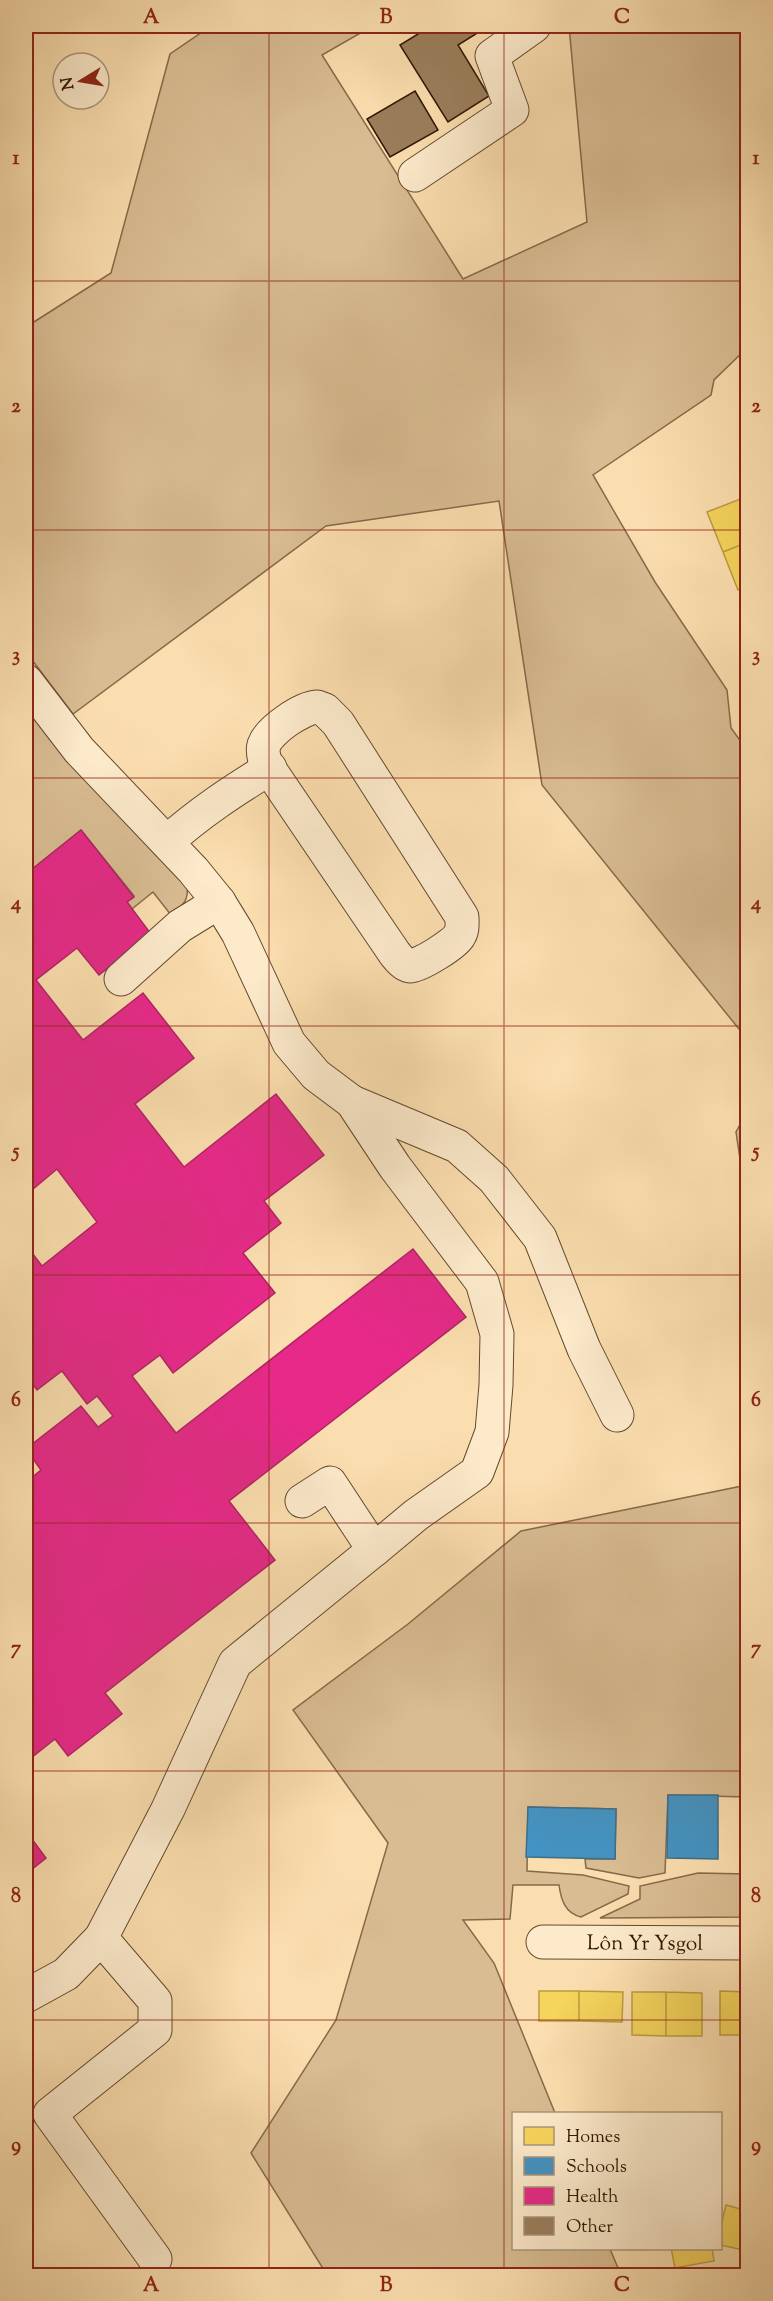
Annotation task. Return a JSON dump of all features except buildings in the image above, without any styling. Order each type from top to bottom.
[{"type":"street","points":[[415,175],[512,110],[492,56],[534,26]]},
{"type":"street","points":[[26,681],[79,750],[167,842],[219,902],[238,933],[289,1043],[316,1075],[352,1102],[457,1146],[494,1179],[540,1238],[584,1349],[617,1415]]},
{"type":"street","points":[[317,707],[325,710],[338,723],[457,907],[462,917],[459,938],[419,964],[411,966],[404,963],[387,944],[270,768],[264,756],[267,738],[276,729],[309,708],[317,707]]},
{"type":"street","points":[[167,842],[211,805],[270,768]]},
{"type":"street","points":[[121,979],[180,926],[219,902]]},
{"type":"street","points":[[26,1996],[66,1974],[101,1938],[168,1809],[235,1663],[416,1515],[477,1472],[492,1432],[497,1334],[482,1282],[395,1167],[352,1102]]},
{"type":"street","points":[[302,1501],[330,1483],[374,1550]]},
{"type":"street","points":[[101,1938],[154,2001],[155,2030],[50,2114],[155,2259]]},
{"type":"street","name":"Lôn Yr Ysgol","points":[[543,1942],[747,1943]]},
{"type":"shaded area","points":[[211,26],[371,27],[322,55],[463,279],[587,222],[569,26],[747,26],[747,348],[714,380],[711,395],[593,475],[655,582],[727,690],[731,728],[747,750],[747,1039],[542,785],[499,501],[326,526],[73,714],[26,652],[26,327],[111,273],[170,54]]},
{"type":"shaded area","points":[[26,707],[187,882],[185,901],[171,915],[153,892],[132,909],[127,902],[134,896],[81,830],[26,874]]},
{"type":"shaded area","points":[[747,1112],[747,1206],[736,1132]]},
{"type":"shaded area","points":[[747,1485],[747,1797],[668,1795],[665,1873],[639,1878],[586,1868],[585,1859],[615,1859],[616,1809],[528,1807],[527,1871],[583,1875],[629,1886],[628,1894],[581,1917],[571,1912],[565,1905],[559,1885],[513,1885],[510,1919],[463,1920],[494,1963],[555,2112],[512,2112],[512,2250],[610,2250],[621,2275],[327,2275],[251,2153],[336,2020],[388,1843],[293,1710],[408,1624],[521,1531]]},
{"type":"shaded area","points":[[698,1873],[747,1874],[747,1917],[600,1918],[640,1899],[640,1886]]}]
